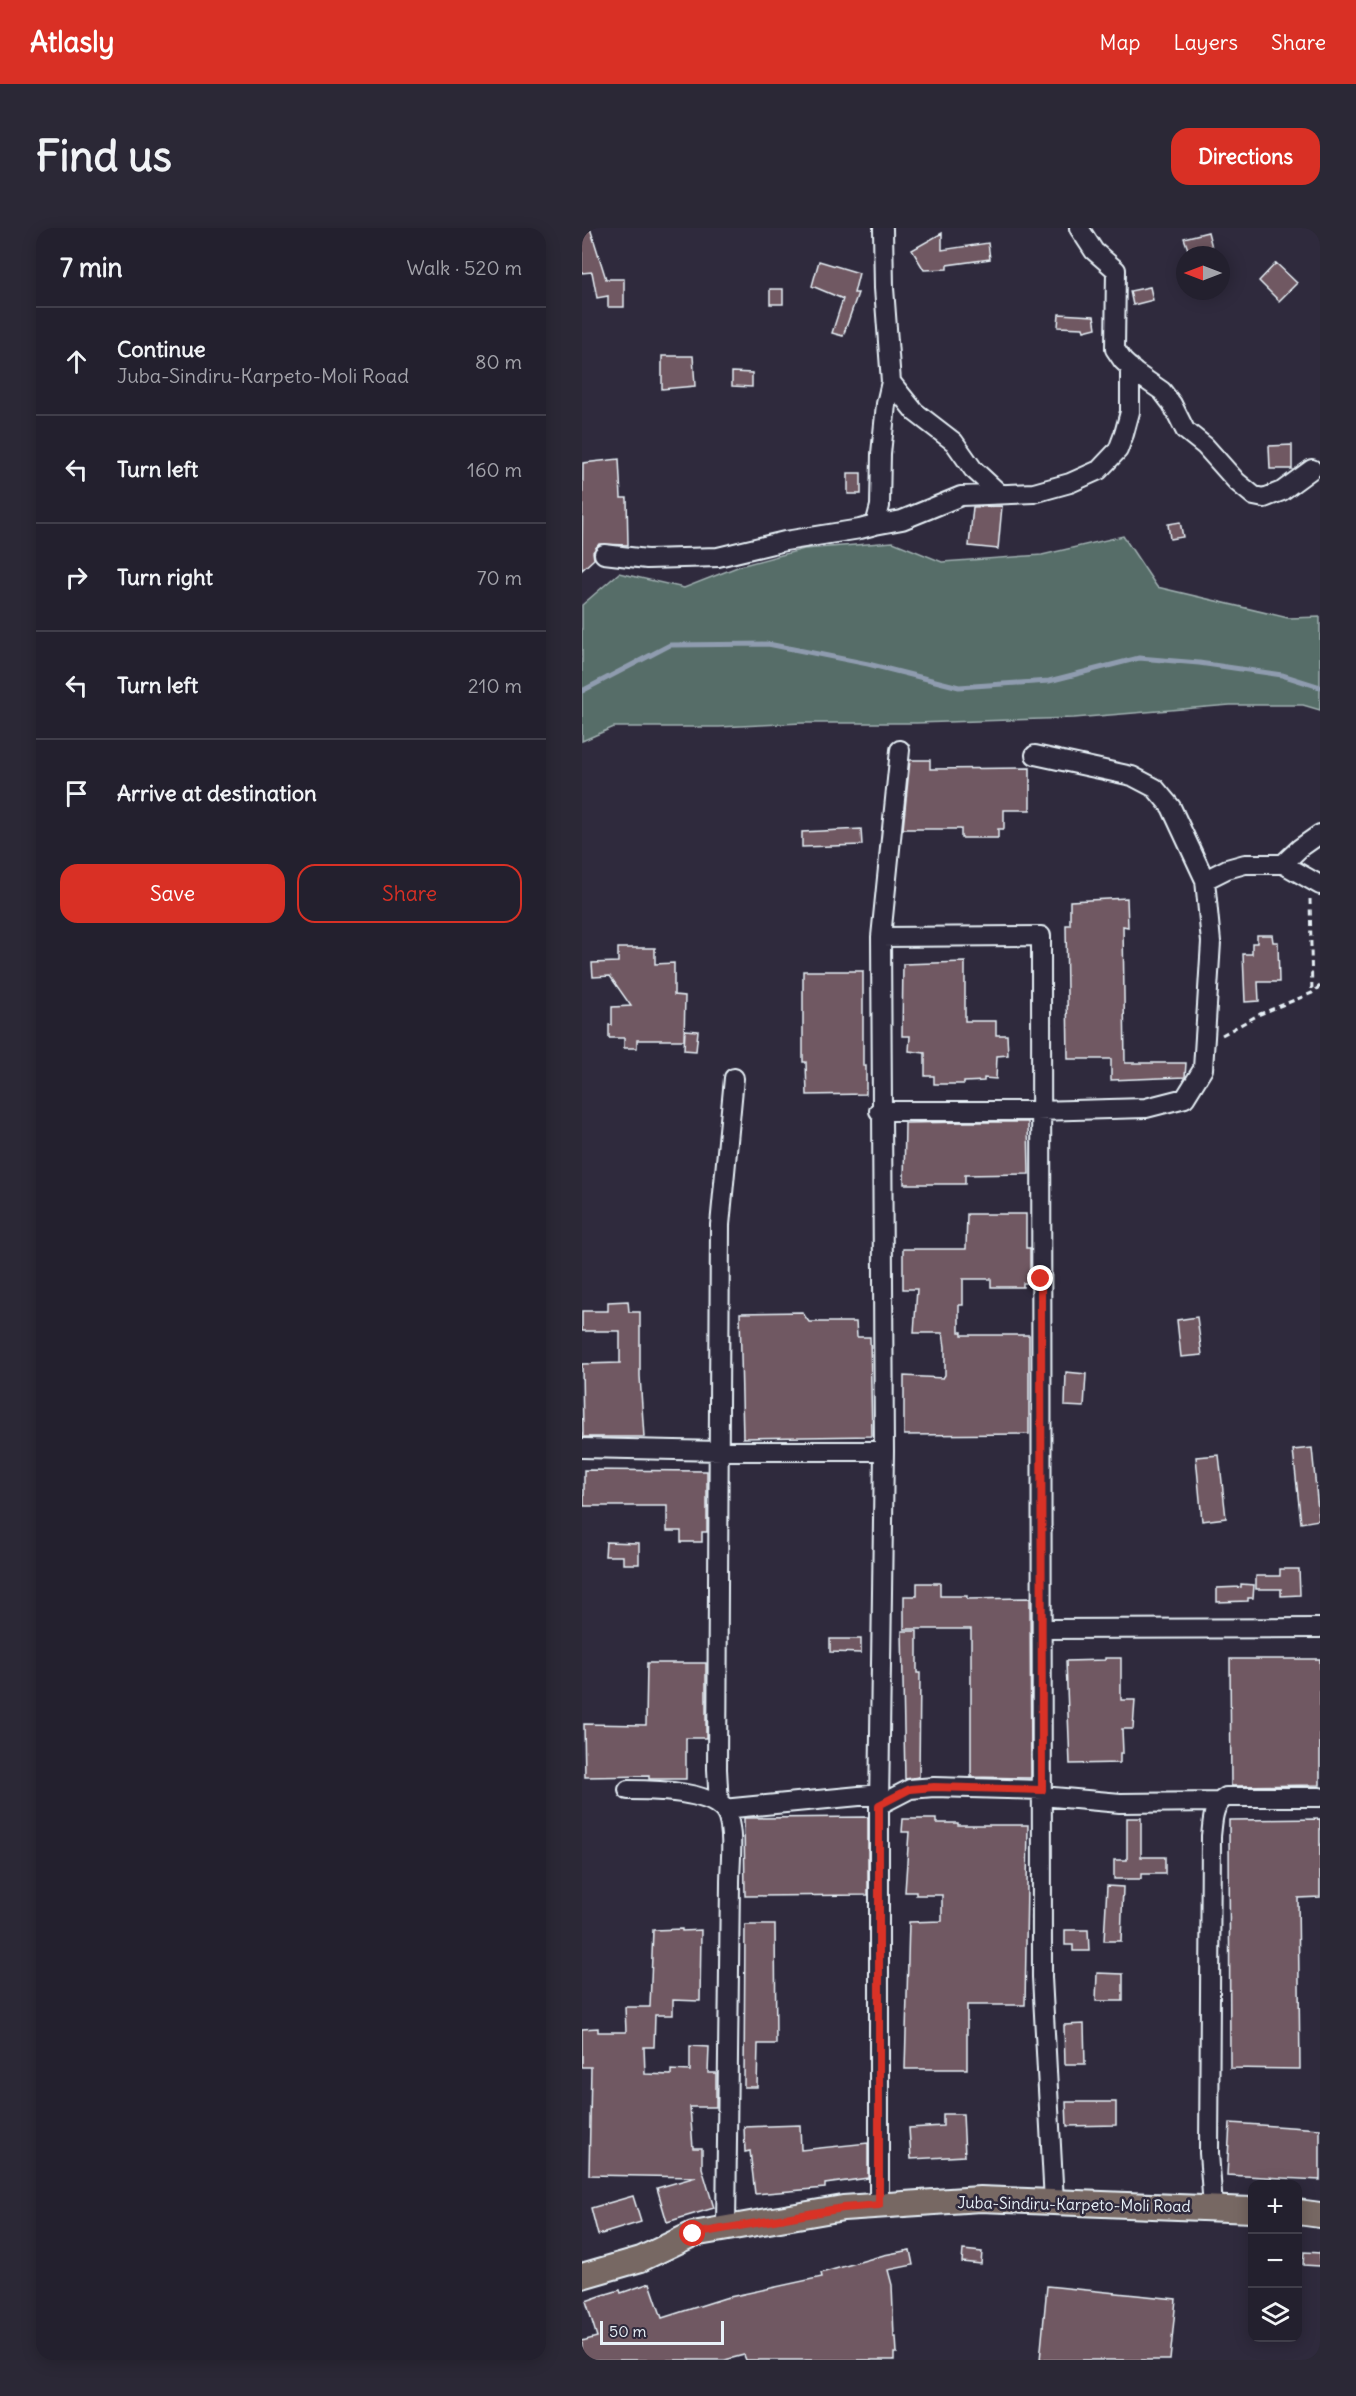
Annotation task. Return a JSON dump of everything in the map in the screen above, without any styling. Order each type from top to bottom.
[{"type":"main road","name":"Juba-Sindiru-Karpeto-Moli Road","points":[[582,2276],[641,2259],[693,2234],[843,2208],[980,2199],[1248,2210]]},
{"type":"main road","points":[[1302,2213],[1320,2215]]},
{"type":"street","points":[[875,525],[880,506],[884,423],[891,382],[884,288],[883,228]]},
{"type":"street","points":[[1080,228],[1094,252],[1116,270],[1115,349],[1130,367],[1162,391],[1172,404],[1185,430],[1205,446],[1237,482],[1254,496],[1264,498],[1282,491],[1312,469]]},
{"type":"street","points":[[604,554],[647,559],[718,557],[785,541],[902,520],[961,496],[1034,493],[1070,483],[1099,470],[1118,450],[1130,412],[1130,367]]},
{"type":"street","points":[[891,382],[915,412],[954,442],[974,469],[999,493]]},
{"type":"street","points":[[879,2205],[884,1451],[881,937],[900,750]]},
{"type":"street","points":[[879,1111],[1037,1112],[1146,1108],[1185,1098],[1203,1069],[1211,942],[1204,880],[1171,807],[1155,788],[1132,776],[1035,755]]},
{"type":"street","points":[[1289,867],[1300,848],[1320,834]]},
{"type":"street","points":[[1204,880],[1227,869],[1245,864],[1289,867],[1320,885]]},
{"type":"street","points":[[881,937],[1041,936],[1042,1977],[1054,2202]]},
{"type":"street","points":[[721,1808],[717,1769],[721,1451],[720,1225],[734,1078]]},
{"type":"street","points":[[582,1448],[884,1451]]},
{"type":"street","points":[[1042,1629],[1320,1628]]},
{"type":"street","points":[[721,1808],[880,1800],[910,1789],[922,1788],[1042,1793],[1120,1803],[1218,1802],[1226,1797],[1238,1796],[1320,1797]]},
{"type":"street","points":[[628,1790],[672,1790],[703,1799],[721,1808],[728,1818],[730,1841],[726,2227]]},
{"type":"street","points":[[1212,2208],[1209,2153],[1211,1836],[1218,1802]]},
{"type":"path","points":[[1289,867],[1305,886],[1311,904],[1312,993]]},
{"type":"path","points":[[1204,1045],[1260,1014],[1312,993],[1320,986]]},
{"type":"green space","points":[[1123,536],[1157,587],[1288,618],[1320,617],[1320,710],[1303,705],[1230,705],[1074,718],[916,723],[802,723],[719,727],[614,727],[582,741],[582,605],[619,573],[684,588],[740,566],[804,549],[893,542],[942,562],[1042,555]]},
{"type":"building","points":[[582,228],[590,228],[606,279],[624,279],[624,307],[608,307],[608,296],[597,298],[592,272],[582,273]]},
{"type":"building","points":[[1208,232],[1212,246],[1187,246],[1184,238]]},
{"type":"building","points":[[942,233],[942,250],[988,243],[990,259],[947,265],[947,269],[924,270],[912,250]]},
{"type":"building","points":[[819,261],[859,273],[854,293],[858,293],[843,336],[832,333],[843,299],[812,286]]},
{"type":"building","points":[[1276,263],[1297,283],[1279,301],[1259,281]]},
{"type":"building","points":[[1150,287],[1153,300],[1133,305],[1130,291]]},
{"type":"building","points":[[770,289],[783,289],[783,304],[770,304]]},
{"type":"building","points":[[1059,314],[1094,316],[1096,328],[1084,331],[1083,328],[1058,327]]},
{"type":"building","points":[[662,356],[693,356],[695,386],[662,389]]},
{"type":"building","points":[[732,372],[752,373],[752,387],[732,386]]},
{"type":"building","points":[[1292,445],[1292,469],[1270,469],[1269,446]]},
{"type":"building","points":[[619,459],[621,498],[627,498],[628,545],[599,544],[593,552],[594,559],[582,570],[583,463]]},
{"type":"building","points":[[848,473],[861,473],[861,494],[848,494]]},
{"type":"building","points":[[1002,506],[998,549],[969,546],[973,507]]},
{"type":"building","points":[[1180,522],[1183,537],[1170,539],[1168,524]]},
{"type":"building","points":[[910,760],[930,760],[930,769],[1030,768],[1030,810],[1004,810],[1004,829],[998,829],[998,838],[961,838],[961,829],[903,829]]},
{"type":"building","points":[[861,829],[862,845],[802,847],[802,832]]},
{"type":"building","points":[[1127,898],[1128,927],[1123,926],[1125,1063],[1186,1063],[1185,1077],[1111,1080],[1111,1059],[1068,1059],[1066,925],[1070,925],[1070,901]]},
{"type":"building","points":[[1257,935],[1272,935],[1273,942],[1278,942],[1279,982],[1258,982],[1259,1001],[1245,1002],[1243,954],[1252,954],[1252,943],[1257,943]]},
{"type":"building","points":[[618,948],[655,948],[655,964],[674,963],[674,995],[685,996],[684,1040],[637,1040],[637,1048],[624,1048],[624,1038],[609,1038],[612,1007],[631,1006],[610,976],[593,977],[592,963],[618,962]]},
{"type":"building","points":[[965,962],[965,1021],[996,1021],[996,1035],[1007,1035],[1008,1055],[997,1056],[996,1079],[984,1078],[984,1081],[964,1082],[964,1084],[934,1084],[934,1076],[925,1076],[925,1053],[909,1051],[910,1036],[902,1036],[903,964]]},
{"type":"building","points":[[803,971],[863,971],[863,1066],[866,1066],[866,1094],[807,1095],[806,1062],[803,1062]]},
{"type":"building","points":[[685,1030],[698,1031],[696,1051],[684,1050]]},
{"type":"building","points":[[1028,1122],[1029,1174],[965,1175],[965,1184],[904,1184],[905,1123]]},
{"type":"building","points":[[967,1214],[1026,1214],[1026,1248],[1030,1248],[1030,1283],[1023,1283],[1023,1287],[991,1287],[991,1279],[963,1279],[963,1305],[959,1305],[959,1332],[962,1332],[962,1335],[1029,1335],[1029,1434],[904,1435],[904,1376],[943,1378],[945,1375],[945,1347],[943,1333],[914,1333],[917,1289],[903,1289],[903,1249],[966,1249]]},
{"type":"building","points":[[628,1301],[629,1312],[640,1312],[640,1376],[644,1437],[583,1437],[582,1364],[620,1363],[620,1331],[582,1331],[582,1311],[608,1311],[608,1302]]},
{"type":"building","points":[[802,1312],[809,1322],[856,1322],[857,1337],[870,1337],[872,1436],[743,1438],[740,1313]]},
{"type":"building","points":[[1197,1317],[1202,1355],[1181,1357],[1177,1320]]},
{"type":"building","points":[[1066,1372],[1086,1374],[1084,1407],[1065,1406]]},
{"type":"building","points":[[1312,1448],[1319,1520],[1301,1523],[1293,1450]]},
{"type":"building","points":[[1219,1455],[1226,1518],[1202,1521],[1196,1457]]},
{"type":"building","points":[[584,1470],[707,1471],[707,1532],[702,1532],[702,1542],[681,1542],[681,1531],[667,1531],[667,1506],[584,1506]]},
{"type":"building","points":[[606,1542],[639,1543],[639,1564],[623,1564],[623,1556],[605,1556]]},
{"type":"building","points":[[1280,1569],[1299,1569],[1300,1595],[1281,1596],[1281,1589],[1256,1589],[1256,1576],[1280,1576]]},
{"type":"building","points":[[917,1583],[940,1583],[940,1596],[967,1596],[967,1599],[1030,1598],[1031,1778],[971,1777],[971,1629],[904,1629],[904,1596],[917,1596]]},
{"type":"building","points":[[1241,1584],[1254,1585],[1253,1598],[1248,1598],[1248,1601],[1217,1602],[1217,1588],[1241,1587]]},
{"type":"building","points":[[902,1631],[917,1631],[917,1673],[920,1673],[919,1777],[905,1779]]},
{"type":"building","points":[[830,1639],[861,1639],[861,1653],[830,1652]]},
{"type":"building","points":[[1105,1658],[1121,1658],[1121,1700],[1135,1700],[1133,1729],[1122,1729],[1123,1753],[1120,1753],[1120,1763],[1070,1764],[1066,1661],[1105,1660]]},
{"type":"building","points":[[1230,1659],[1320,1659],[1320,1785],[1231,1786]]},
{"type":"building","points":[[647,1663],[706,1663],[706,1738],[686,1738],[686,1779],[649,1779],[649,1776],[585,1777],[584,1724],[646,1725]]},
{"type":"building","points":[[868,1817],[868,1895],[745,1896],[744,1818]]},
{"type":"building","points":[[1127,1818],[1141,1818],[1141,1857],[1165,1857],[1165,1874],[1141,1874],[1141,1879],[1114,1879],[1114,1860],[1127,1860]]},
{"type":"building","points":[[903,1819],[936,1819],[936,1823],[958,1823],[958,1825],[1028,1825],[1025,2005],[967,2005],[967,2069],[905,2069],[909,1922],[942,1921],[942,1895],[916,1895],[916,1892],[905,1892],[909,1832],[902,1832]]},
{"type":"building","points":[[1320,1819],[1320,1897],[1298,1898],[1300,2069],[1230,2068],[1229,1820]]},
{"type":"building","points":[[1107,1886],[1123,1887],[1121,1941],[1104,1941]]},
{"type":"building","points":[[745,1925],[775,1925],[776,2044],[758,2044],[757,2087],[744,2087]]},
{"type":"building","points":[[682,1929],[682,1931],[701,1930],[700,2001],[673,2000],[673,2015],[655,2015],[654,2047],[644,2047],[645,2074],[671,2075],[671,2070],[690,2071],[690,2046],[709,2047],[708,2073],[716,2073],[716,2107],[690,2107],[693,2148],[702,2148],[702,2168],[714,2208],[667,2222],[657,2188],[696,2177],[589,2175],[591,2067],[582,2067],[582,2029],[598,2028],[598,2032],[626,2032],[625,2007],[650,2007],[653,1930]]},
{"type":"building","points":[[1065,1930],[1088,1930],[1089,1951],[1073,1951],[1073,1945],[1065,1945]]},
{"type":"building","points":[[1097,1973],[1123,1974],[1123,2001],[1096,2001]]},
{"type":"building","points":[[1084,2024],[1085,2064],[1065,2064],[1064,2025]]},
{"type":"building","points":[[1066,2102],[1116,2102],[1116,2125],[1067,2126]]},
{"type":"building","points":[[943,2114],[963,2114],[965,2156],[911,2159],[909,2128],[943,2126]]},
{"type":"building","points":[[1230,2123],[1320,2129],[1320,2180],[1227,2175]]},
{"type":"building","points":[[800,2125],[801,2150],[868,2143],[868,2178],[825,2184],[825,2188],[755,2194],[750,2151],[745,2152],[744,2127]]},
{"type":"building","points":[[633,2196],[641,2222],[598,2235],[591,2208]]},
{"type":"building","points":[[910,2250],[913,2265],[888,2270],[892,2285],[894,2337],[896,2337],[897,2353],[894,2353],[894,2360],[746,2360],[744,2355],[725,2360],[582,2360],[582,2341],[597,2337],[586,2301],[603,2295],[620,2290],[621,2293],[650,2283],[662,2318],[725,2298],[822,2277],[821,2273]]},
{"type":"building","points":[[963,2250],[982,2252],[981,2264],[962,2262]]},
{"type":"building","points":[[1304,2252],[1320,2253],[1320,2266],[1303,2265]]},
{"type":"building","points":[[1047,2286],[1176,2299],[1170,2360],[1040,2360]]},
{"type":"waterway","points":[[582,691],[670,645],[768,644],[868,664],[959,687],[1049,681],[1139,658],[1199,663],[1282,675],[1320,687]]},
{"type":"route","points":[[693,2234],[843,2208],[879,2205],[879,1805],[910,1789],[934,1787],[1042,1790],[1041,1279]]}]
